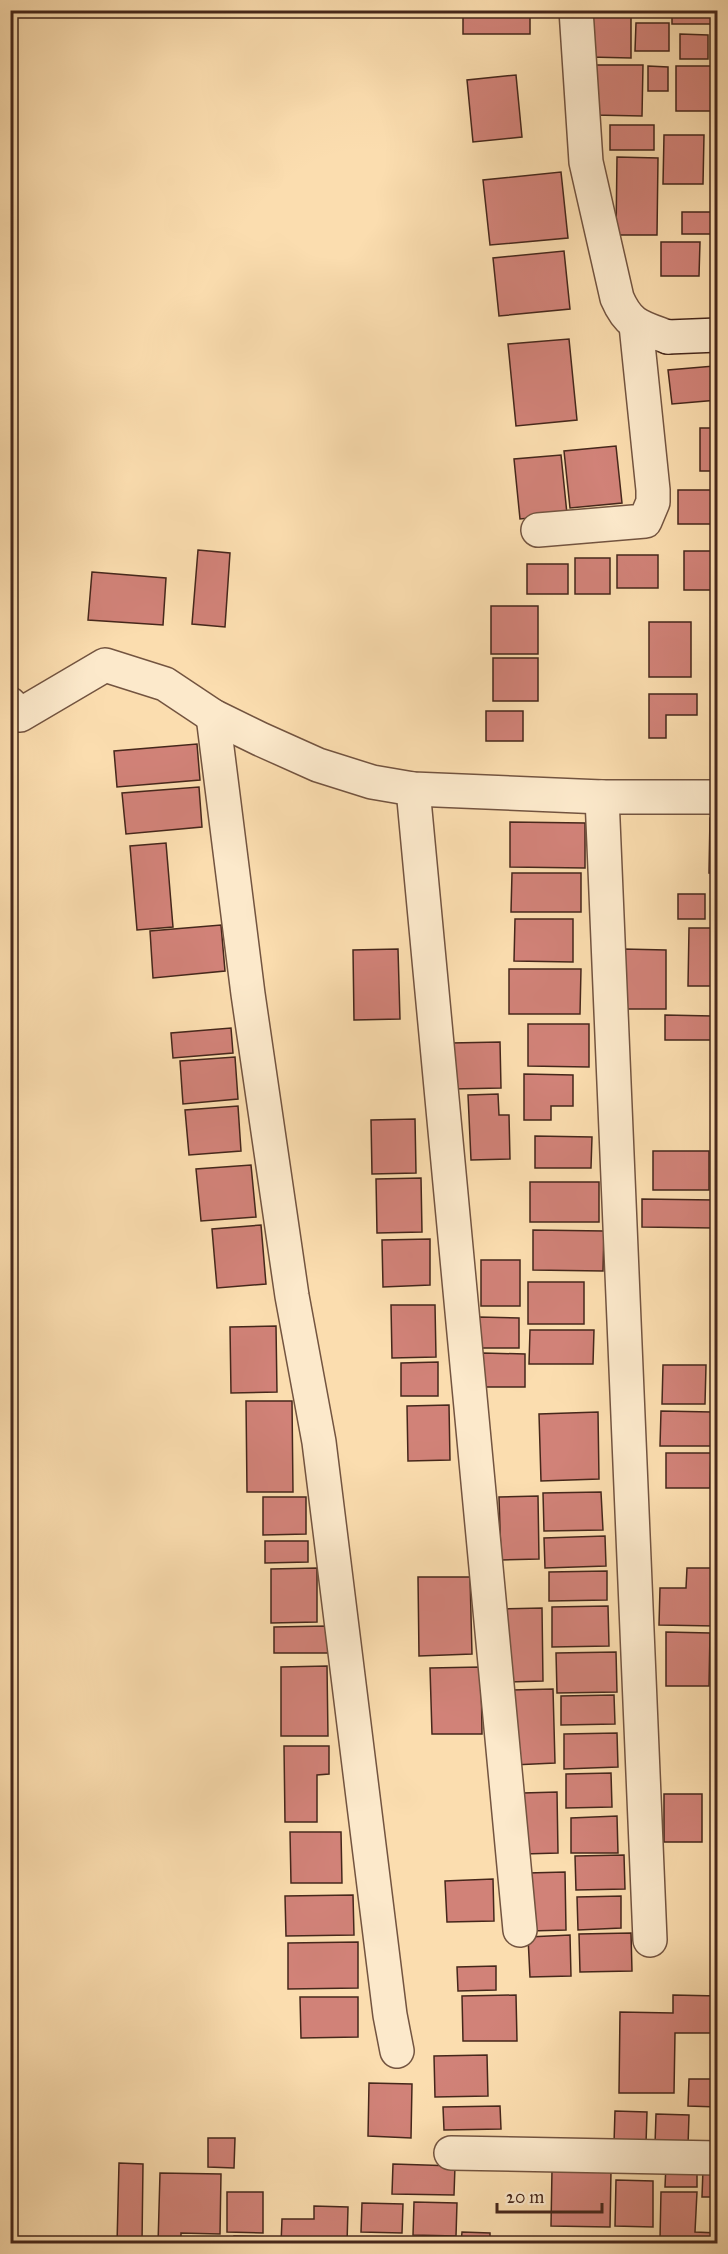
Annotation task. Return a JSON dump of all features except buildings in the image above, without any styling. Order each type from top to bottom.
[{"type":"street","points":[[576,10],[586,162],[617,298],[625,316],[636,325],[668,337],[717,335]]},
{"type":"street","points":[[538,530],[645,521],[650,513],[652,490],[636,325]]},
{"type":"street","points":[[10,704],[20,715],[105,665],[165,684],[213,716],[318,765],[372,782],[413,789],[602,797],[717,797]]},
{"type":"street","points":[[213,716],[248,994],[280,1215],[298,1337],[319,1442],[390,2015],[397,2051]]},
{"type":"street","points":[[413,789],[520,1930]]},
{"type":"street","points":[[602,797],[650,1940]]},
{"type":"street","points":[[451,2153],[717,2158]]}]
